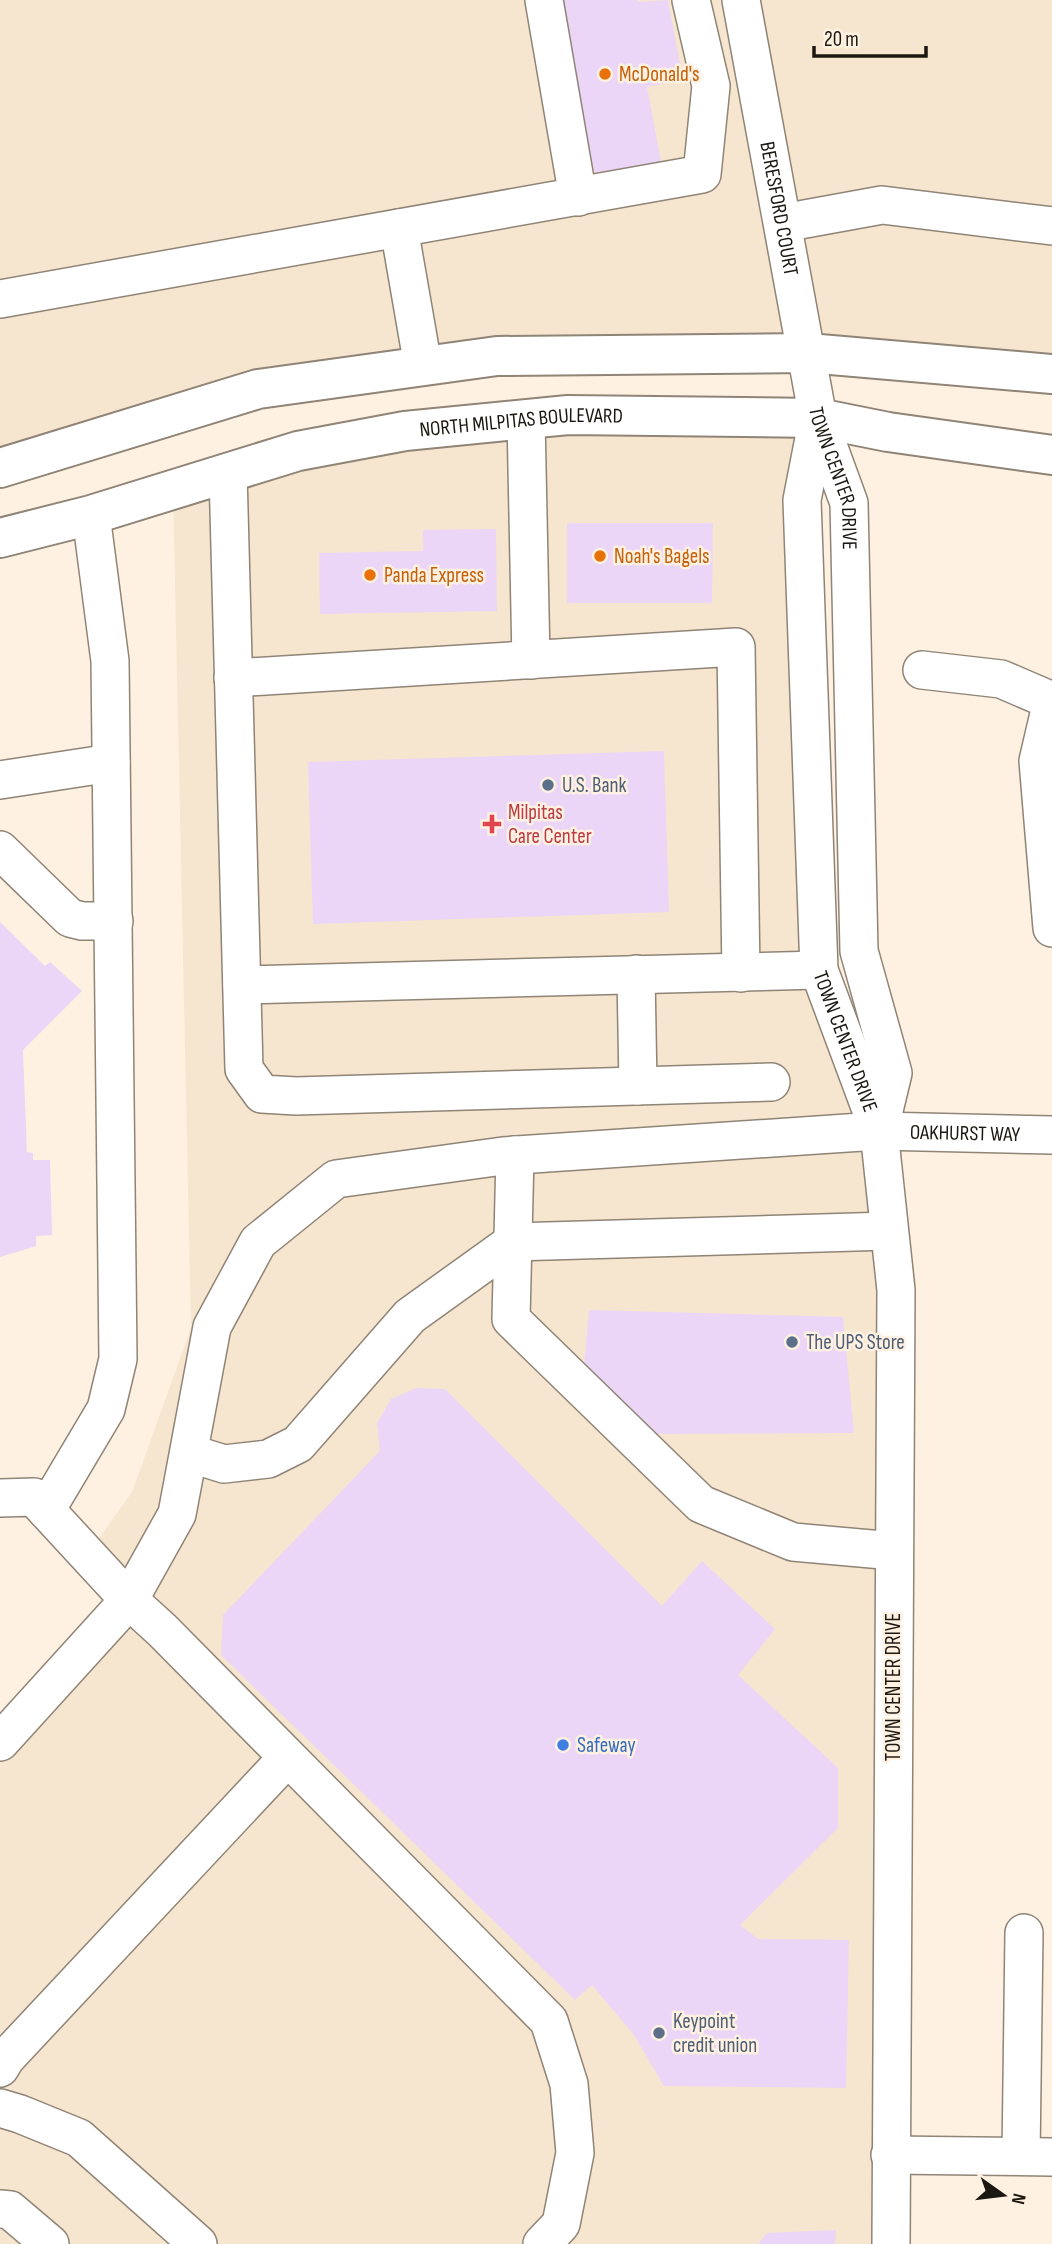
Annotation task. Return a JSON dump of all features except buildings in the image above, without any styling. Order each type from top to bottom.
[{"type":"main road","points":[[0,468],[258,388],[497,356],[808,353],[1052,374]]},
{"type":"main road","name":"NORTH MILPITAS BOULEVARD","points":[[0,538],[91,515],[298,451],[405,431],[568,415],[818,418],[888,432],[1052,455]]},
{"type":"street","points":[[544,0],[578,197]]},
{"type":"street","name":"BERESFORD COURT","points":[[741,0],[818,418]]},
{"type":"street","points":[[0,299],[702,174],[711,86],[692,7]]},
{"type":"street","points":[[783,223],[882,205],[1052,226]]},
{"type":"street","points":[[399,228],[423,366]]},
{"type":"street","name":"TOWN CENTER DRIVE","points":[[818,418],[802,500],[818,970],[879,1131],[895,1290],[891,2244]]},
{"type":"street","name":"TOWN CENTER DRIVE","points":[[818,418],[849,503],[859,951],[893,1073],[879,1131]]},
{"type":"street","points":[[526,419],[531,660]]},
{"type":"street","points":[[228,472],[244,1069],[262,1094],[296,1097],[771,1082]]},
{"type":"street","points":[[46,1510],[106,1409],[118,1359],[110,661],[91,515]]},
{"type":"street","points":[[233,678],[736,647],[741,973]]},
{"type":"street","points":[[922,670],[1001,679],[1052,701],[1038,761],[1052,928]]},
{"type":"street","points":[[0,780],[111,763]]},
{"type":"street","points":[[0,849],[70,918],[114,921]]},
{"type":"street","points":[[242,985],[818,970]]},
{"type":"street","points":[[636,974],[638,1086]]},
{"type":"street","name":"OAKHURST WAY","points":[[0,1742],[129,1600],[177,1514],[212,1327],[258,1242],[336,1179],[515,1155],[879,1131],[1052,1135]]},
{"type":"street","points":[[515,1155],[511,1319],[701,1504],[793,1542],[894,1551]]},
{"type":"street","points":[[188,1453],[224,1464],[268,1459],[298,1444],[410,1316],[513,1242],[889,1231]]},
{"type":"street","points":[[0,1498],[34,1497],[129,1600],[549,2021],[569,2084],[575,2153],[561,2224],[542,2244]]},
{"type":"street","points":[[0,2068],[15,2048],[287,1758]]},
{"type":"street","points":[[890,2155],[1036,2156],[1024,1933]]},
{"type":"street","points":[[0,2108],[79,2138],[198,2244]]},
{"type":"street","points":[[0,2209],[10,2210],[50,2244]]},
{"type":"shaded area","points":[[0,0],[1052,0],[1052,374],[808,353],[258,389],[0,468]]},
{"type":"shaded area","points":[[818,418],[819,969],[879,1131],[891,2244],[0,2244],[0,1742],[129,1600],[87,1555],[132,1492],[191,1328],[173,489],[298,451]]},
{"type":"place","name":"McDonald's","points":[[605,74]]},
{"type":"place","name":"Noah's Bagels","points":[[600,556]]},
{"type":"place","name":"Panda Express","points":[[370,575]]},
{"type":"place","name":"U.S. Bank","points":[[548,785]]},
{"type":"place","name":"Milpitas Care Center","points":[[492,824]]},
{"type":"place","name":"The UPS Store","points":[[792,1342]]},
{"type":"place","name":"Safeway","points":[[563,1745]]},
{"type":"place","name":"Keypoint credit union","points":[[659,2033]]}]
